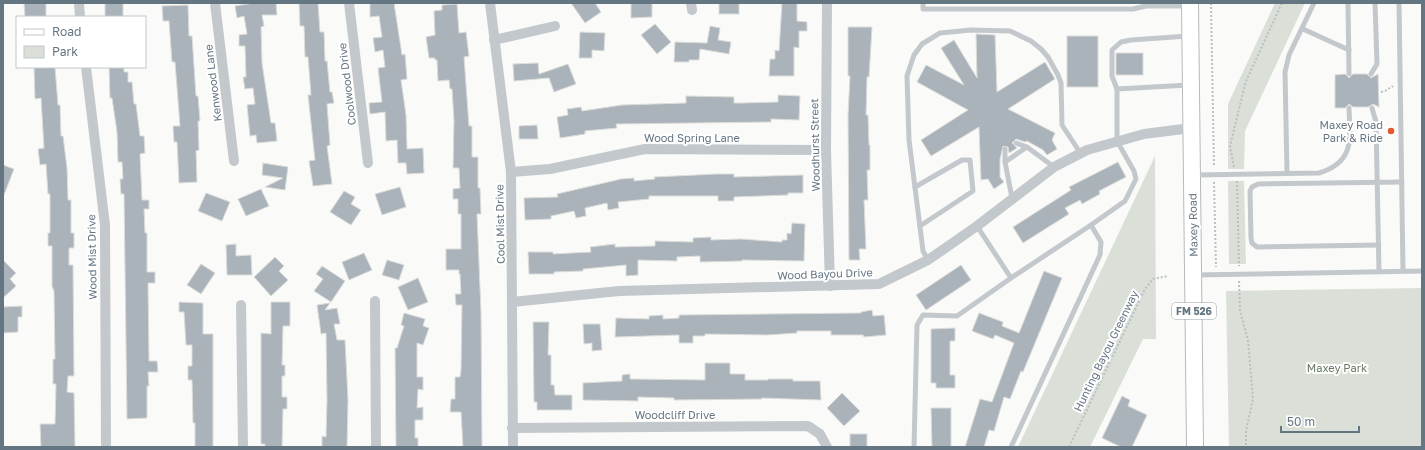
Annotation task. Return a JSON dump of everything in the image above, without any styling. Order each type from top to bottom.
[{"type":"main road","name":"Maxey Road","points":[[1190,4],[1196,447]]},
{"type":"street","points":[[79,3],[80,16]]},
{"type":"street","name":"Kenwood Lane","points":[[215,3],[234,161]]},
{"type":"street","name":"Coolwood Drive","points":[[349,3],[368,163]]},
{"type":"street","name":"Cool Mist Drive","points":[[490,3],[511,172],[513,447]]},
{"type":"street","name":"Woodhurst Street","points":[[827,3],[826,150],[830,286]]},
{"type":"street","points":[[494,40],[555,26]]},
{"type":"street","name":"Wood Mist Drive","points":[[86,68],[105,225],[106,447]]},
{"type":"street","name":"Wood Bayou Drive","points":[[512,302],[619,291],[879,284],[928,260],[977,226],[1054,167],[1087,150],[1144,134],[1191,128]]},
{"type":"street","name":"Wood Spring Lane","points":[[511,172],[550,169],[645,149],[826,150]]},
{"type":"street","points":[[375,301],[376,447]]},
{"type":"street","points":[[241,305],[243,447]]},
{"type":"street","name":"Woodcliff Drive","points":[[512,428],[808,426],[820,434],[827,447]]},
{"type":"lane","points":[[923,3],[923,9],[957,6],[1146,6],[1190,4]]},
{"type":"lane","points":[[1287,173],[1285,72],[1289,55],[1314,3]]},
{"type":"lane","points":[[1348,3],[1349,74]]},
{"type":"lane","points":[[1371,74],[1377,64],[1375,3]]},
{"type":"lane","points":[[1399,3],[1404,271]]},
{"type":"lane","points":[[1302,29],[1349,50]]},
{"type":"lane","points":[[928,260],[923,252],[909,140],[907,76],[914,55],[922,44],[940,33],[970,30],[1010,31],[1026,38],[1041,49],[1048,57],[1058,74],[1061,83],[1062,125],[1081,154]]},
{"type":"lane","points":[[914,447],[917,325],[923,315],[957,316],[1125,201],[1136,179],[1134,171],[1118,141],[1117,89],[1112,76],[1112,50],[1120,42],[1131,40],[1190,36]]},
{"type":"lane","points":[[1117,89],[1191,85]]},
{"type":"lane","points":[[1192,175],[1319,173],[1333,169],[1345,157],[1350,145],[1349,108]]},
{"type":"lane","points":[[1372,108],[1376,122],[1379,272]]},
{"type":"lane","points":[[1016,143],[1027,147],[1054,167]]},
{"type":"lane","points":[[1005,162],[1027,147]]},
{"type":"lane","points":[[1005,149],[1005,162],[1012,198]]},
{"type":"lane","points":[[915,187],[962,160],[970,160],[973,192],[920,226]]},
{"type":"lane","points":[[1379,245],[1257,248],[1252,244],[1251,238],[1250,191],[1252,187],[1258,184],[1402,182]]},
{"type":"lane","points":[[1011,447],[1100,255],[1101,242],[1091,225]]},
{"type":"lane","points":[[977,226],[1011,278]]},
{"type":"lane","points":[[1193,275],[1422,271]]},
{"type":"path","points":[[1211,3],[1216,274]]},
{"type":"path","points":[[1234,168],[1230,146],[1246,81],[1282,3]]},
{"type":"path","points":[[1381,92],[1385,91]]},
{"type":"path","points":[[1237,180],[1240,263]]},
{"type":"path","name":"Hunting Bayou Greenway","points":[[1069,447],[1145,289],[1153,279],[1168,276]]},
{"type":"path","points":[[1239,282],[1240,311],[1248,340],[1254,399],[1246,431],[1246,447]]},
{"type":"green space","points":[[1275,3],[1305,3],[1245,131],[1244,169],[1228,169],[1228,104]]},
{"type":"green space","points":[[1155,156],[1156,339],[1143,339],[1090,447],[1018,447]]},
{"type":"green space","points":[[1228,181],[1244,181],[1246,264],[1229,264]]},
{"type":"green space","name":"Maxey Park","points":[[1422,288],[1422,447],[1229,447],[1226,291]]},
{"type":"building","points":[[24,3],[46,3],[46,16],[25,16]]},
{"type":"building","points":[[105,3],[123,3],[123,16],[105,16]]},
{"type":"building","points":[[254,3],[276,3],[277,15],[262,15],[264,26],[261,27],[262,63],[271,123],[275,123],[277,141],[257,143],[256,135],[250,136],[247,105],[255,104],[253,88],[245,89],[243,77],[246,77],[245,46],[239,46],[239,35],[247,34],[244,16],[237,18],[235,6]]},
{"type":"building","points":[[299,3],[318,3],[320,32],[324,32],[325,61],[327,61],[330,92],[332,92],[334,103],[327,104],[330,145],[327,146],[332,184],[313,186],[309,161],[315,160],[308,95],[311,95],[308,57],[305,57],[304,26],[300,26]]},
{"type":"building","points":[[370,3],[394,3],[402,55],[405,54],[407,79],[401,80],[406,115],[407,149],[423,148],[424,173],[407,174],[406,163],[398,163],[397,140],[386,141],[385,112],[370,114],[369,103],[382,102],[378,68],[385,67],[383,50],[375,52],[373,38],[382,37],[379,16],[370,17]]},
{"type":"building","points":[[571,3],[595,3],[601,12],[585,23]]},
{"type":"building","points":[[631,3],[652,3],[652,17],[631,18]]},
{"type":"building","points":[[719,3],[739,3],[739,14],[719,14]]},
{"type":"building","points":[[782,3],[797,3],[797,21],[807,22],[807,31],[799,31],[799,48],[794,47],[794,76],[769,76],[770,59],[775,59],[775,50],[779,51]]},
{"type":"building","points":[[457,4],[459,33],[466,32],[469,56],[464,57],[469,126],[472,126],[472,157],[478,157],[478,188],[480,188],[481,214],[477,214],[481,312],[482,447],[463,447],[461,412],[450,412],[451,399],[455,399],[455,377],[460,377],[461,370],[462,305],[456,305],[455,294],[461,294],[459,270],[446,270],[446,249],[461,249],[461,214],[458,214],[458,199],[453,199],[453,189],[460,188],[459,168],[453,168],[454,121],[452,89],[450,89],[449,80],[438,81],[437,60],[435,60],[435,58],[429,58],[426,37],[435,35],[434,11],[442,10],[442,5]]},
{"type":"building","points":[[188,5],[189,36],[192,36],[196,96],[198,96],[200,121],[198,121],[199,150],[196,151],[197,182],[179,183],[177,142],[174,142],[173,126],[180,126],[175,62],[172,62],[169,21],[163,21],[162,6]]},
{"type":"building","points":[[655,24],[671,42],[657,54],[641,35]]},
{"type":"building","points":[[710,26],[720,28],[718,40],[731,42],[729,54],[700,49],[699,60],[674,62],[675,42],[707,43]]},
{"type":"building","points":[[848,27],[872,27],[869,77],[867,77],[866,115],[868,115],[870,170],[867,170],[868,200],[864,200],[866,249],[859,249],[860,260],[849,260],[848,115],[850,76],[848,76]]},
{"type":"building","points":[[580,32],[605,33],[604,51],[592,50],[592,58],[579,58]]},
{"type":"building","points":[[976,34],[995,35],[997,92],[1045,62],[1055,79],[1008,109],[1055,133],[1052,140],[1057,149],[1047,155],[1043,150],[1027,141],[1025,142],[1016,139],[1012,143],[1017,148],[1009,153],[1008,147],[1003,146],[1000,159],[1000,177],[1004,182],[994,189],[988,179],[981,180],[979,127],[931,156],[921,140],[968,110],[917,82],[926,65],[964,85],[941,48],[954,40],[977,78]]},
{"type":"building","points":[[1067,36],[1098,36],[1098,87],[1067,87]]},
{"type":"building","points":[[1116,53],[1143,53],[1143,75],[1116,75]]},
{"type":"building","points":[[538,63],[539,74],[568,64],[576,84],[554,92],[549,78],[514,81],[513,64]]},
{"type":"building","points":[[34,68],[55,68],[58,105],[60,105],[61,136],[63,136],[67,168],[68,200],[71,200],[71,233],[74,233],[74,248],[69,248],[69,265],[73,265],[74,376],[68,376],[67,392],[74,393],[75,447],[41,447],[40,424],[55,424],[56,384],[53,384],[53,359],[55,359],[52,246],[48,246],[48,233],[50,233],[50,194],[48,194],[46,164],[40,165],[38,149],[44,148],[41,98],[35,99]]},
{"type":"building","points":[[109,68],[124,68],[124,72],[128,72],[128,82],[132,82],[134,104],[136,104],[140,136],[144,136],[145,153],[140,154],[142,200],[149,200],[149,209],[144,209],[145,233],[147,233],[147,272],[155,272],[155,283],[148,283],[149,361],[157,361],[158,372],[148,372],[149,386],[147,386],[147,418],[127,419],[124,194],[121,194],[120,179],[123,179],[122,162],[118,162],[117,132],[112,98],[110,98]]},
{"type":"building","points":[[1345,74],[1349,78],[1353,74],[1367,74],[1371,78],[1378,74],[1379,107],[1373,104],[1368,107],[1353,107],[1349,104],[1345,108],[1335,108],[1335,75]]},
{"type":"building","points":[[778,95],[800,96],[799,120],[771,119],[771,122],[616,124],[617,128],[585,131],[585,134],[560,138],[557,117],[568,115],[567,109],[581,107],[582,111],[622,105],[686,103],[686,96],[734,97],[734,103],[778,102]]},
{"type":"building","points":[[537,125],[538,139],[519,139],[519,126]]},
{"type":"building","points":[[1118,162],[1126,177],[1099,191],[1100,194],[1082,204],[1080,200],[1065,208],[1069,214],[1023,243],[1013,227],[1071,190],[1069,187]]},
{"type":"building","points":[[263,163],[288,167],[285,190],[265,187],[283,178],[262,175]]},
{"type":"building","points":[[3,165],[14,169],[4,195],[3,195]]},
{"type":"building","points":[[734,174],[734,177],[803,175],[803,193],[734,197],[734,201],[718,201],[718,196],[649,196],[649,199],[618,202],[619,208],[608,210],[607,203],[585,208],[586,216],[576,218],[574,211],[551,216],[551,219],[525,220],[524,198],[558,197],[557,194],[621,179],[634,178],[634,181],[655,179],[654,177]]},
{"type":"building","points":[[400,187],[406,207],[382,215],[375,194]]},
{"type":"building","points":[[261,189],[269,206],[246,216],[238,199]]},
{"type":"building","points":[[344,191],[355,197],[351,204],[361,210],[351,225],[330,212]]},
{"type":"building","points":[[206,193],[230,202],[222,221],[198,211]]},
{"type":"building","points":[[792,223],[805,224],[804,261],[742,260],[700,262],[700,256],[677,257],[677,261],[638,260],[638,275],[626,276],[626,265],[583,269],[583,271],[554,272],[554,274],[529,274],[528,252],[553,252],[553,254],[591,252],[590,247],[615,244],[615,247],[655,246],[655,241],[693,242],[693,238],[711,237],[711,240],[741,239],[782,242],[782,240],[787,240],[787,233],[791,234]]},
{"type":"building","points":[[236,244],[236,256],[251,255],[252,275],[227,275],[226,245]]},
{"type":"building","points":[[364,253],[372,270],[349,280],[342,262]]},
{"type":"building","points":[[275,257],[284,266],[279,271],[288,280],[271,296],[254,277]]},
{"type":"building","points":[[3,260],[16,273],[10,279],[16,286],[3,298]]},
{"type":"building","points":[[387,260],[404,265],[399,280],[382,275]]},
{"type":"building","points":[[201,264],[215,273],[201,294],[187,285]]},
{"type":"building","points":[[961,265],[971,280],[926,310],[916,295]]},
{"type":"building","points":[[322,266],[345,281],[331,302],[314,291],[323,279],[316,274]]},
{"type":"building","points":[[1044,271],[1062,278],[1023,372],[1021,371],[1010,399],[1004,397],[994,431],[989,430],[984,447],[965,447],[980,399],[992,402],[1014,343],[995,335],[993,339],[972,331],[979,313],[1003,322],[1002,326],[1019,333]]},
{"type":"building","points":[[418,278],[428,302],[408,310],[398,287]]},
{"type":"building","points":[[179,302],[203,303],[203,334],[213,334],[213,447],[195,447],[192,380],[188,380],[188,366],[192,366],[192,345],[186,345],[184,312],[179,312]]},
{"type":"building","points":[[271,302],[290,302],[290,326],[283,326],[282,365],[285,365],[285,376],[282,376],[282,397],[287,397],[287,409],[283,409],[282,447],[265,447],[265,444],[261,444],[261,333],[271,334]]},
{"type":"building","points":[[330,303],[325,310],[337,308],[340,324],[334,324],[337,340],[345,340],[348,400],[347,447],[322,447],[322,436],[326,437],[326,333],[321,334],[317,305]]},
{"type":"building","points":[[22,306],[22,317],[18,317],[18,332],[3,333],[3,307]]},
{"type":"building","points":[[872,310],[873,316],[884,315],[886,335],[864,337],[863,335],[831,335],[831,331],[797,331],[797,333],[767,335],[705,334],[705,336],[693,336],[693,343],[679,343],[679,335],[615,337],[616,318],[649,319],[649,316],[663,315],[663,319],[679,318],[679,315],[861,313]]},
{"type":"building","points":[[404,313],[425,319],[423,326],[429,328],[423,345],[417,343],[417,377],[423,377],[423,390],[418,389],[417,408],[423,407],[423,420],[415,420],[415,438],[418,438],[418,447],[396,447],[395,348],[397,348],[404,326],[401,325]]},
{"type":"building","points":[[533,322],[549,322],[548,355],[551,355],[551,385],[554,385],[555,395],[572,395],[572,410],[537,410],[537,402],[534,402]]},
{"type":"building","points":[[583,324],[600,324],[602,350],[592,351],[592,343],[584,344]]},
{"type":"building","points":[[955,328],[955,341],[950,341],[950,375],[955,375],[955,388],[936,388],[936,383],[931,383],[931,329]]},
{"type":"building","points":[[705,363],[730,363],[730,374],[745,374],[745,380],[793,379],[793,381],[820,381],[821,400],[762,398],[674,400],[674,398],[638,397],[638,401],[583,400],[583,383],[622,381],[622,375],[630,374],[630,379],[705,380]]},
{"type":"building","points":[[842,393],[860,411],[844,426],[827,408]]},
{"type":"building","points":[[1122,396],[1130,400],[1128,406],[1147,415],[1132,447],[1121,447],[1102,438]]},
{"type":"building","points":[[931,408],[951,408],[951,447],[932,447]]},
{"type":"building","points":[[850,434],[867,434],[867,447],[850,447]]},
{"type":"place","name":"Maxey Road Park & Ride","points":[[1391,131]]}]
